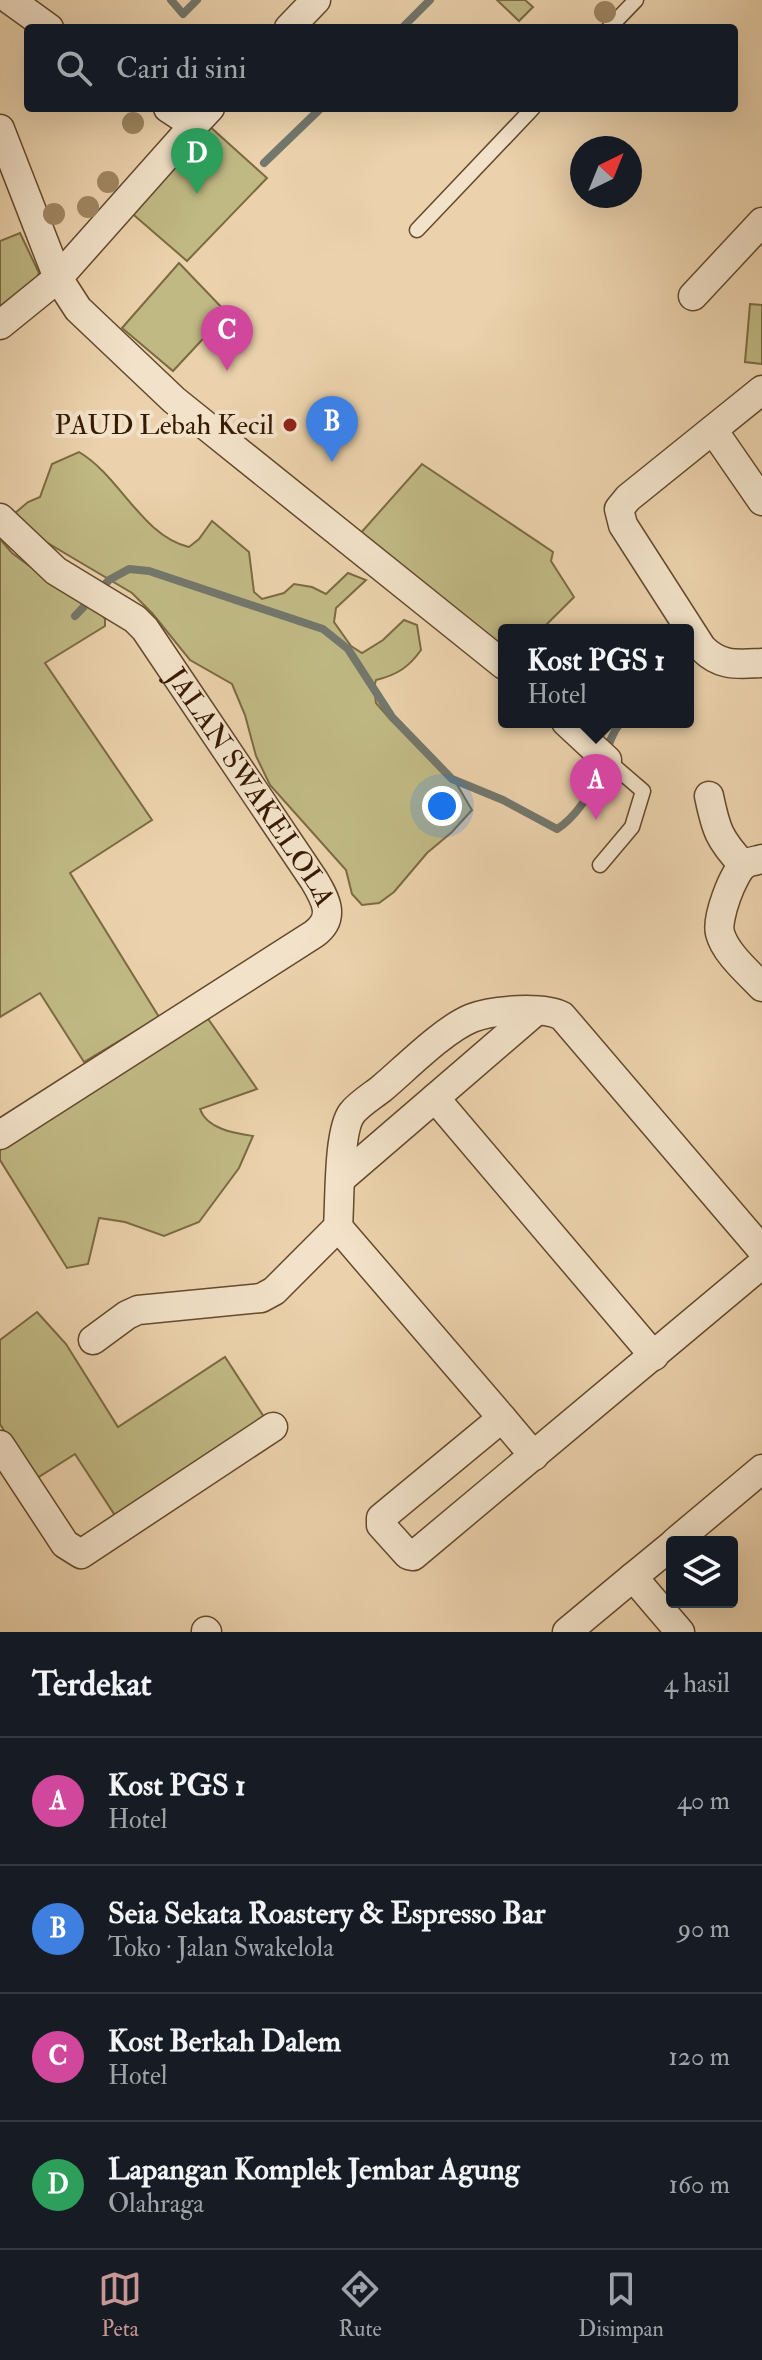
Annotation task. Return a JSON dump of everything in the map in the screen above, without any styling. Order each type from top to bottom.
[{"type":"street","points":[[10,0],[43,24]]},
{"type":"street","points":[[293,24],[316,0]]},
{"type":"street","points":[[0,325],[58,278],[202,116]]},
{"type":"street","points":[[0,129],[58,278],[78,309],[174,400],[498,660]]},
{"type":"street","points":[[693,296],[762,222]]},
{"type":"street","points":[[687,624],[623,525],[619,509],[628,498],[762,390]]},
{"type":"street","points":[[713,430],[762,501]]},
{"type":"street","name":"JALAN SWAKELOLA","points":[[0,518],[56,571],[135,619],[145,629],[314,880],[328,910],[328,919],[314,934],[0,1135]]},
{"type":"street","points":[[694,636],[713,660],[735,664],[762,663]]},
{"type":"street","points":[[573,728],[604,757]]},
{"type":"street","points":[[709,796],[715,828],[726,847],[753,862],[736,873],[720,917],[720,934],[762,987]]},
{"type":"street","points":[[342,1178],[536,1011]]},
{"type":"street","points":[[93,1340],[138,1310],[261,1298],[274,1291],[338,1227],[344,1133],[352,1113],[451,1031],[472,1018],[503,1012],[555,1012],[568,1023],[762,1250]]},
{"type":"street","points":[[435,1098],[654,1356]]},
{"type":"street","points":[[338,1227],[534,1456]]},
{"type":"street","points":[[502,1418],[381,1518],[381,1525],[408,1555],[413,1556],[762,1264]]},
{"type":"street","points":[[0,1445],[65,1544],[81,1554],[273,1427]]},
{"type":"street","points":[[683,1536],[760,1475]]},
{"type":"street","points":[[567,1632],[666,1550]]},
{"type":"street","points":[[633,1577],[680,1632]]},
{"type":"lane","points":[[613,24],[636,0]]},
{"type":"lane","points":[[417,230],[529,112]]},
{"type":"lane","points":[[600,865],[632,827],[643,791],[604,757]]},
{"type":"shaded area","points":[[497,0],[525,0],[533,7],[519,21]]},
{"type":"shaded area","points":[[207,124],[267,178],[187,261],[128,210]]},
{"type":"shaded area","points":[[20,233],[39,273],[34,284],[0,309],[0,241]]},
{"type":"shaded area","points":[[179,263],[227,313],[173,371],[122,328]]},
{"type":"shaded area","points":[[750,304],[762,305],[762,364],[745,362]]},
{"type":"shaded area","points":[[79,452],[107,475],[144,518],[172,541],[189,547],[212,521],[249,552],[254,592],[262,599],[284,593],[294,584],[312,587],[326,594],[348,573],[366,580],[336,608],[334,622],[351,646],[362,653],[383,640],[404,620],[417,625],[421,650],[402,670],[376,680],[376,703],[452,776],[472,810],[427,853],[394,892],[379,903],[362,905],[352,894],[346,870],[270,785],[256,756],[245,715],[232,684],[190,660],[132,593],[19,526],[14,514],[40,497],[52,464]]},
{"type":"shaded area","points":[[422,464],[553,552],[551,561],[574,597],[547,624],[498,624],[498,646],[359,535]]},
{"type":"shaded area","points":[[0,539],[12,553],[55,585],[98,608],[105,619],[105,626],[45,663],[152,820],[70,873],[159,1017],[84,1062],[40,993],[0,1017]]},
{"type":"shaded area","points":[[204,1013],[257,1089],[200,1109],[215,1126],[253,1136],[239,1168],[199,1222],[164,1236],[125,1222],[99,1218],[88,1264],[67,1268],[0,1160],[0,1145]]},
{"type":"shaded area","points":[[37,1312],[66,1344],[118,1427],[225,1357],[266,1420],[118,1520],[75,1454],[34,1480],[0,1424],[0,1340]]},
{"type":"waterway","points":[[171,0],[183,14],[197,0]]},
{"type":"waterway","points":[[406,24],[430,0]]},
{"type":"waterway","points":[[264,163],[317,112]]},
{"type":"waterway","points":[[75,616],[109,580],[129,569],[149,571],[323,629],[348,649],[392,717],[452,779],[503,800],[557,829],[587,797],[617,728]]},
{"type":"place","name":"Lapangan Komplek Jembar Agung","points":[[197,194]]},
{"type":"place","name":"Kost Berkah Dalem","points":[[227,371]]},
{"type":"place","name":"PAUD Lebah Kecil","points":[[290,425]]},
{"type":"place","name":"Seia Sekata Roastery & Espresso Bar","points":[[332,462]]},
{"type":"place","name":"Kost PGS 1","points":[[596,820]]}]
